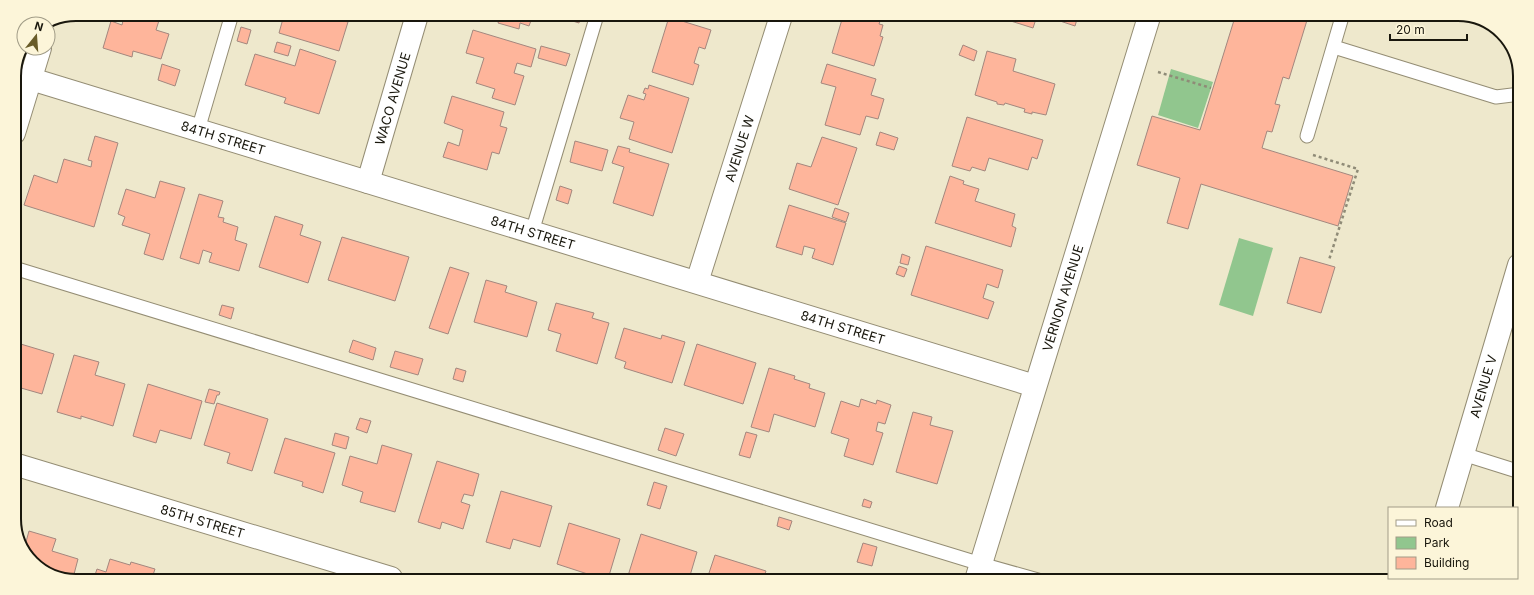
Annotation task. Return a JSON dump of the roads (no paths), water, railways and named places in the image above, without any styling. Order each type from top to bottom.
[{"type":"street","name":"WACO AVENUE","points":[[368,182],[415,21]]},
{"type":"street","name":"AVENUE W","points":[[697,282],[779,21]]},
{"type":"street","name":"VERNON AVENUE","points":[[978,572],[1148,21]]},
{"type":"street","points":[[21,110],[38,56]]},
{"type":"street","name":"84TH STREET","points":[[31,78],[1035,386]]},
{"type":"street","name":"AVENUE V","points":[[1447,507],[1462,454],[1511,317],[1513,302]]},
{"type":"street","name":"85TH STREET","points":[[21,466],[378,574]]},
{"type":"lane","points":[[198,130],[230,21]]},
{"type":"lane","points":[[532,232],[595,21]]},
{"type":"lane","points":[[1307,136],[1341,21]]},
{"type":"lane","points":[[1334,47],[1496,97],[1513,95]]},
{"type":"lane","points":[[21,270],[978,572],[993,574]]},
{"type":"lane","points":[[1462,454],[1513,470]]}]
